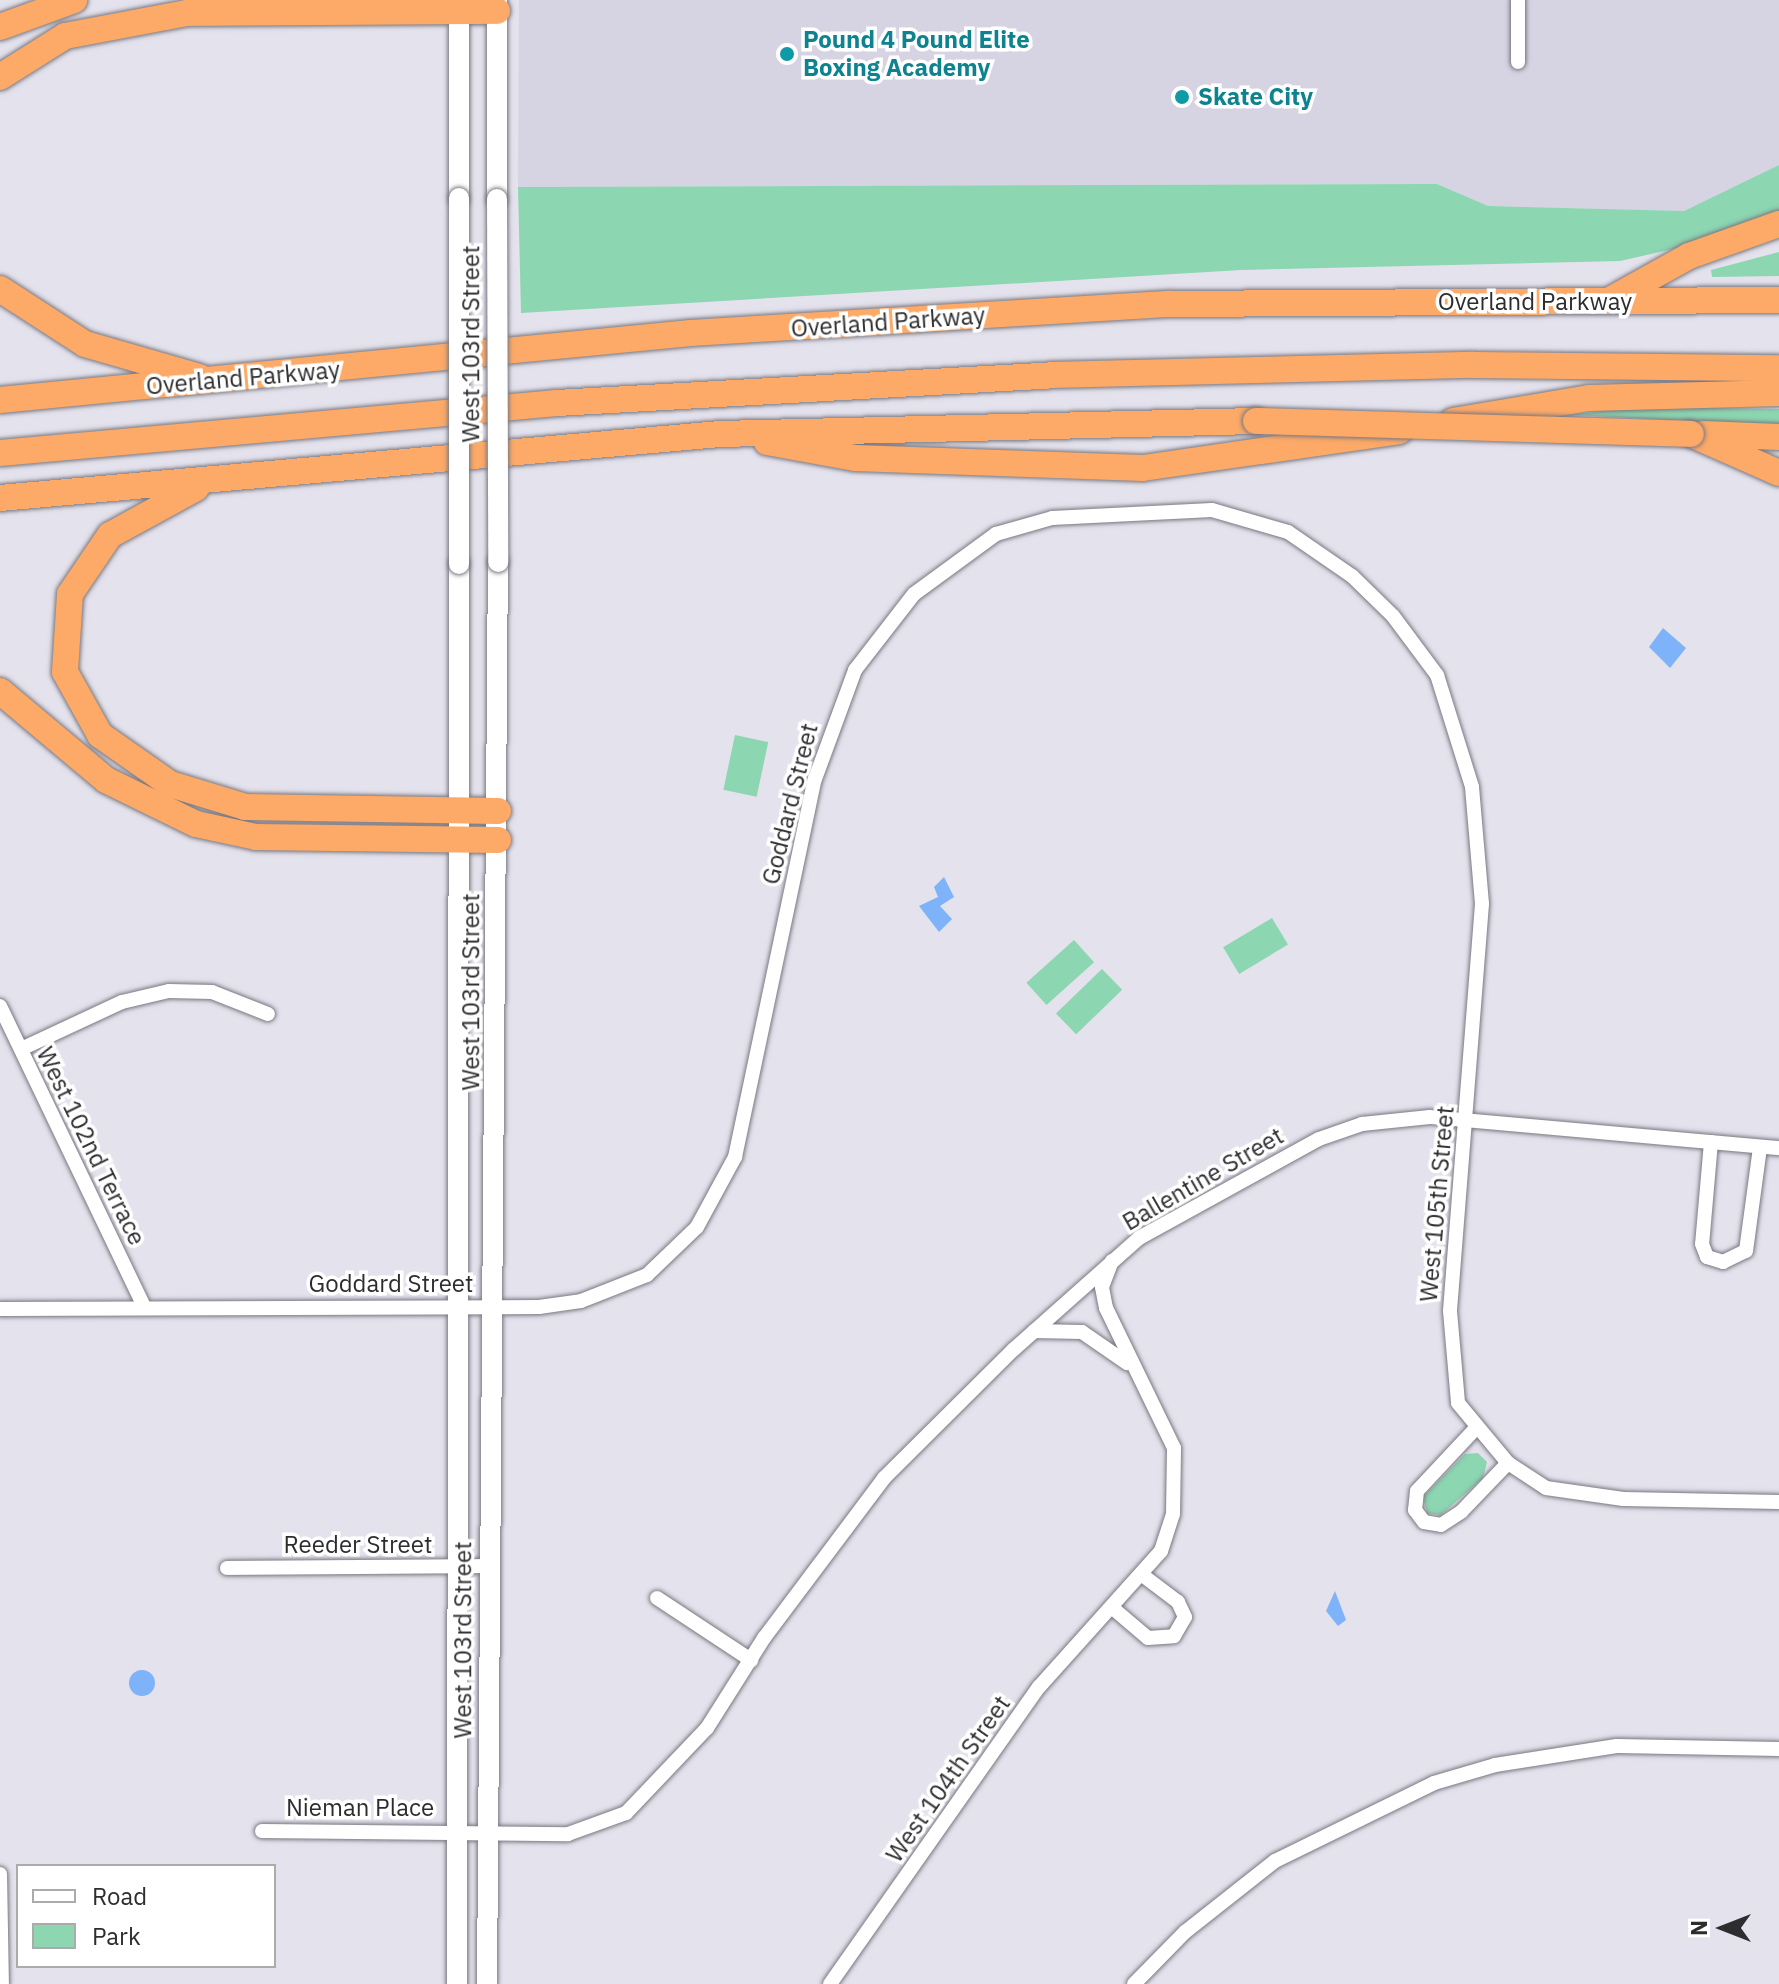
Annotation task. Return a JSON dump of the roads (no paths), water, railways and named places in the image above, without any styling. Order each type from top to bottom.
[{"type":"highway","points":[[0,27],[74,0]]},
{"type":"highway","points":[[0,77],[65,36],[187,13],[497,6]]},
{"type":"highway","points":[[1606,302],[1689,256],[1779,224]]},
{"type":"highway","points":[[0,289],[85,344],[211,381]]},
{"type":"highway","name":"Overland Parkway","points":[[0,400],[691,333],[1170,304],[1779,300]]},
{"type":"highway","points":[[0,453],[557,403],[1051,375],[1473,365],[1779,368]]},
{"type":"highway","points":[[720,434],[855,458],[1143,468],[1589,398],[1779,393]]},
{"type":"highway","points":[[0,498],[720,434],[1256,421],[1779,437]]},
{"type":"highway","points":[[1691,434],[1779,473]]},
{"type":"highway","points":[[212,480],[128,521],[81,569],[64,614],[63,652],[85,717],[121,756],[218,802],[303,811],[498,811]]},
{"type":"highway","points":[[0,691],[106,780],[196,824],[256,837],[498,840]]},
{"type":"main road","name":"West 103rd Street","points":[[457,1984],[459,6]]},
{"type":"main road","name":"West 103rd Street","points":[[487,1984],[489,1566],[496,1307],[497,6]]},
{"type":"street","points":[[1518,0],[1518,62]]},
{"type":"street","name":"Goddard Street","points":[[0,1309],[143,1305],[496,1307],[567,1303],[618,1290],[675,1253],[720,1196],[739,1142],[815,779],[846,690],[930,579],[970,547],[1024,524],[1169,508],[1246,516],[1288,532],[1339,567],[1393,616],[1437,675],[1472,787],[1482,904],[1476,976]]},
{"type":"street","name":"West 105th Street","points":[[1476,976],[1449,1356],[1458,1403],[1508,1463],[1546,1488],[1623,1499],[1779,1502]]},
{"type":"street","points":[[21,1049],[122,1002],[160,992],[212,992],[268,1014]]},
{"type":"street","name":"West 102nd Terrace","points":[[0,1006],[143,1305]]},
{"type":"street","name":"Ballentine Street","points":[[457,1830],[568,1834],[626,1813],[674,1770],[884,1478],[1114,1257],[1234,1181],[1319,1139],[1397,1118],[1466,1118],[1779,1148]]},
{"type":"street","points":[[1711,1142],[1702,1244],[1707,1257],[1723,1262],[1746,1251],[1760,1147]]},
{"type":"street","name":"West 104th Street","points":[[830,1984],[1039,1687],[1145,1577],[1161,1551],[1176,1485],[1174,1448],[1106,1308],[1102,1287],[1114,1257]]},
{"type":"street","points":[[1034,1331],[1082,1332],[1136,1371]]},
{"type":"street","points":[[1476,1428],[1417,1491],[1415,1510],[1424,1522],[1441,1525],[1461,1512],[1508,1463]]},
{"type":"street","name":"Reeder Street","points":[[227,1568],[489,1566]]},
{"type":"street","points":[[1115,1610],[1148,1638],[1174,1636],[1185,1617],[1178,1602],[1145,1577]]},
{"type":"street","points":[[657,1598],[751,1660]]},
{"type":"street","points":[[1134,1984],[1185,1932],[1275,1861],[1434,1783],[1495,1765],[1617,1746],[1779,1749]]},
{"type":"street","name":"Nieman Place","points":[[262,1831],[457,1830]]},
{"type":"street","points":[[0,1874],[2,1984]]},
{"type":"water","points":[[1663,628],[1686,648],[1670,668],[1649,647]]},
{"type":"water","points":[[944,877],[954,897],[940,906],[952,919],[939,932],[919,906],[938,897],[934,887]]},
{"type":"water","points":[[1335,1591],[1346,1620],[1338,1626],[1326,1611]]},
{"type":"water","points":[[142,1670],[151,1674],[155,1683],[151,1692],[142,1696],[133,1692],[129,1683],[133,1674]]},
{"type":"place","name":"Pound 4 Pound Elite Boxing Academy","points":[[787,54]]},
{"type":"place","name":"Skate City","points":[[1182,97]]}]
